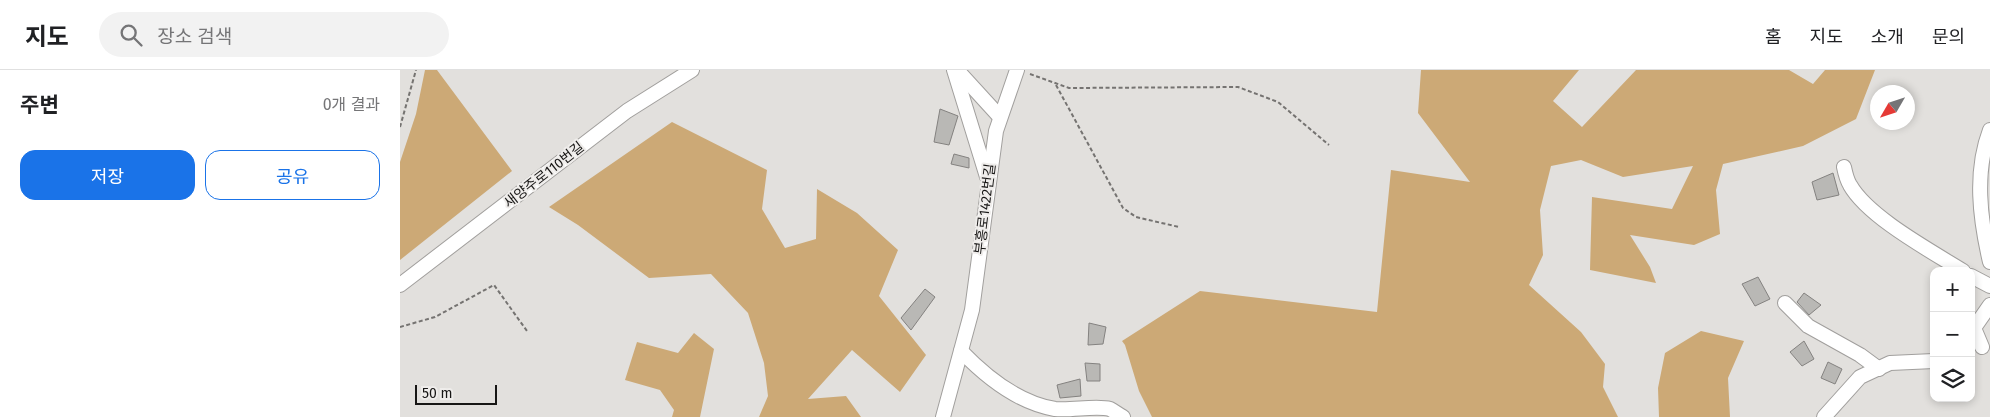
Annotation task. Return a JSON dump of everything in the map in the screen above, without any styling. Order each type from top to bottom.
[{"type":"street","name":"새양주로110번길","points":[[400,285],[627,111],[692,70]]},
{"type":"street","points":[[956,70],[1000,117]]},
{"type":"street","points":[[956,70],[988,181]]},
{"type":"street","name":"부흥로1422번길","points":[[944,417],[972,310],[988,181],[1000,117],[1021,71]]},
{"type":"street","points":[[1990,130],[1984,146],[1980,214],[1990,262]]},
{"type":"street","points":[[1844,167],[1849,184],[1884,220],[1957,267]]},
{"type":"street","points":[[1975,278],[1990,286]]},
{"type":"street","points":[[1785,303],[1808,326],[1860,355],[1879,369]]},
{"type":"street","points":[[1981,349],[1974,328],[1990,305]]},
{"type":"street","points":[[961,351],[998,383],[1022,398],[1055,409],[1109,409],[1123,417]]},
{"type":"street","points":[[1824,417],[1860,378],[1890,363],[1930,361]]},
{"type":"path","points":[[400,127],[416,70]]},
{"type":"path","points":[[1021,71],[1070,88],[1238,87],[1278,102],[1329,145]]},
{"type":"path","points":[[1056,84],[1123,208],[1136,217],[1179,227]]},
{"type":"path","points":[[400,327],[435,317],[494,285],[527,331]]},
{"type":"shaded area","points":[[425,70],[437,70],[512,171],[400,260],[400,162],[416,114]]},
{"type":"shaded area","points":[[1421,70],[1579,70],[1553,101],[1582,127],[1636,70],[1789,70],[1813,84],[1825,70],[1875,70],[1856,119],[1803,146],[1723,164],[1716,190],[1720,234],[1694,245],[1630,235],[1650,267],[1656,283],[1590,270],[1592,197],[1672,209],[1693,166],[1623,177],[1581,160],[1551,166],[1540,210],[1543,255],[1529,285],[1581,332],[1605,364],[1603,387],[1618,417],[1152,417],[1139,391],[1125,345],[1122,341],[1200,291],[1377,312],[1391,170],[1470,182],[1418,113]]},
{"type":"shaded area","points":[[672,122],[767,170],[762,209],[785,248],[816,239],[817,189],[857,213],[898,250],[879,296],[926,355],[900,392],[852,350],[808,399],[846,396],[861,417],[759,417],[768,396],[764,363],[748,313],[711,274],[649,278],[578,225],[549,207]]},
{"type":"shaded area","points":[[1701,331],[1744,341],[1728,378],[1730,417],[1659,417],[1658,388],[1665,353]]},
{"type":"shaded area","points":[[694,333],[714,349],[700,417],[672,417],[674,410],[660,390],[625,380],[637,342],[678,353]]},
{"type":"building","points":[[940,109],[958,116],[949,145],[934,142]]},
{"type":"building","points":[[954,154],[969,158],[969,168],[951,164]]},
{"type":"building","points":[[1833,173],[1839,195],[1817,200],[1812,182]]},
{"type":"building","points":[[1758,277],[1770,299],[1755,306],[1742,284]]},
{"type":"building","points":[[925,289],[935,297],[911,330],[901,318]]},
{"type":"building","points":[[1804,293],[1821,305],[1809,315],[1797,302]]},
{"type":"building","points":[[1089,323],[1106,327],[1103,344],[1088,345]]},
{"type":"building","points":[[1804,341],[1814,359],[1802,366],[1790,352]]},
{"type":"building","points":[[1828,362],[1842,369],[1835,384],[1821,378]]},
{"type":"building","points":[[1085,363],[1100,364],[1100,381],[1087,381]]},
{"type":"building","points":[[1080,379],[1081,396],[1060,398],[1057,385]]}]
